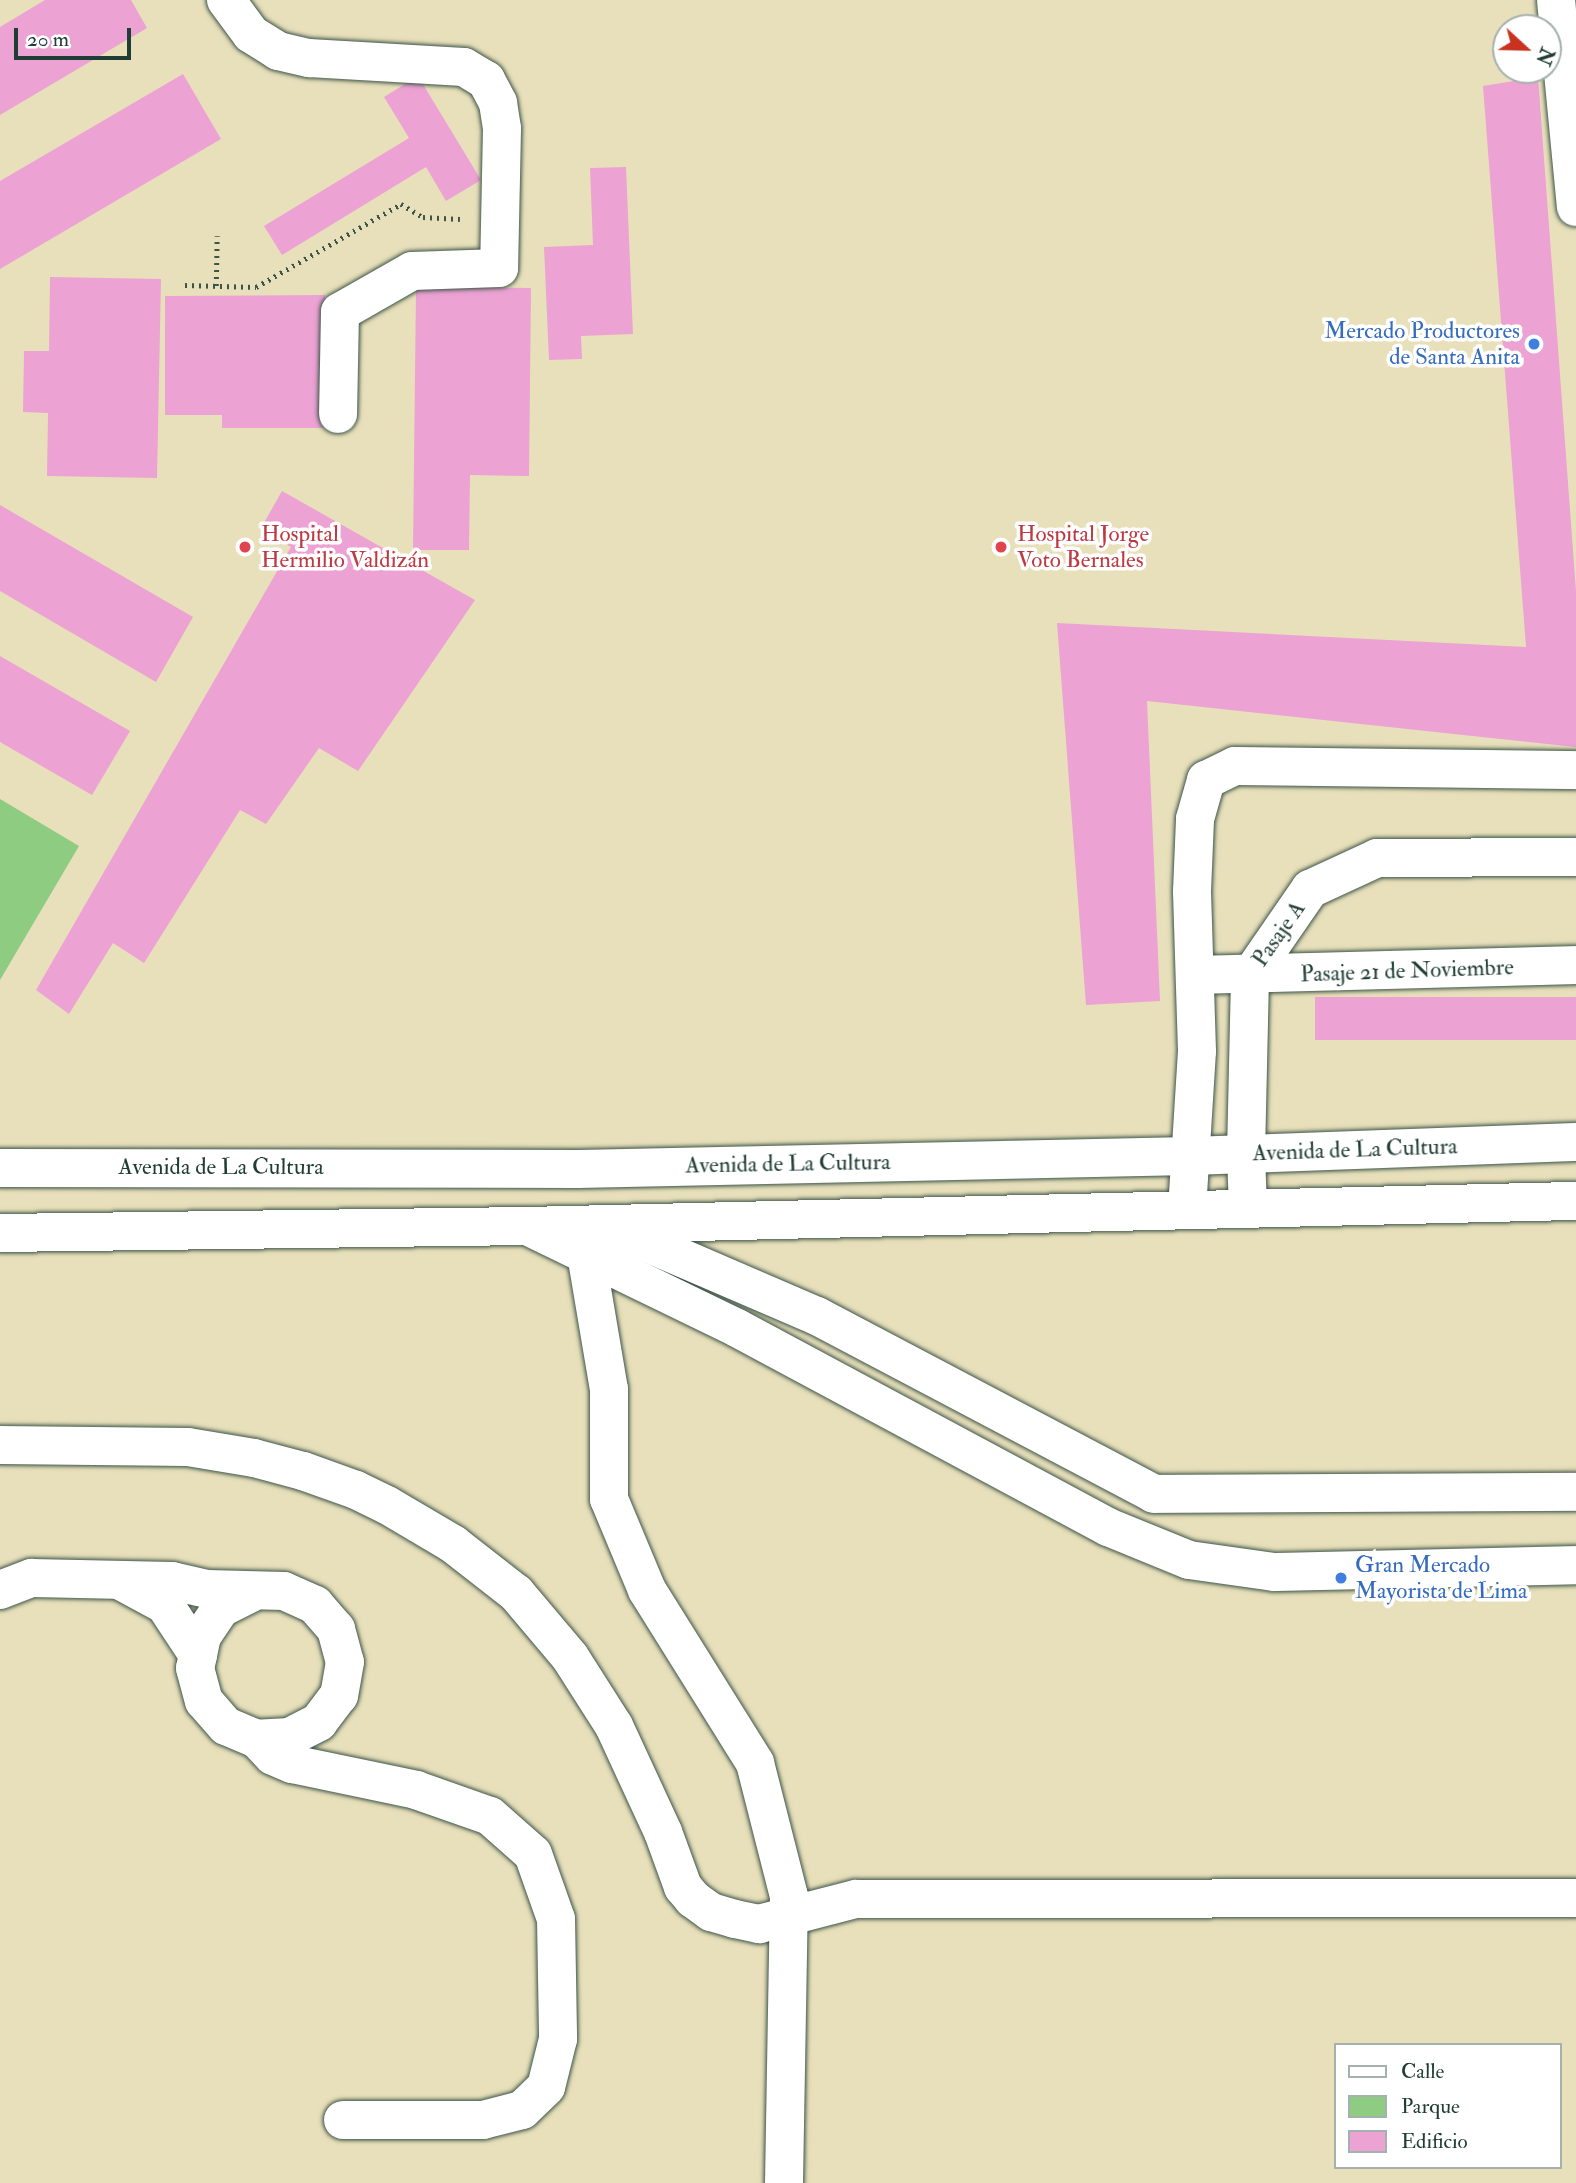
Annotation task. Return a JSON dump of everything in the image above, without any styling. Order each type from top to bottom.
[{"type":"main road","points":[[226,0],[251,34],[278,51],[309,58],[464,67],[486,80],[498,103],[502,129],[499,268],[412,271],[340,312],[338,414]]},
{"type":"main road","points":[[1556,0],[1576,207]]},
{"type":"main road","points":[[1187,1210],[1196,1051],[1192,891],[1195,819],[1206,780],[1235,766],[1576,770]]},
{"type":"main road","name":"Pasaje A","points":[[1248,1209],[1246,1154],[1250,976],[1310,889],[1377,858],[1576,857]]},
{"type":"main road","name":"Pasaje 21 de Noviembre","points":[[1195,975],[1250,976],[1576,965]]},
{"type":"main road","name":"Avenida de La Cultura","points":[[0,1168],[578,1169],[1190,1156],[1576,1142]]},
{"type":"main road","points":[[0,1149],[48,1167]]},
{"type":"main road","points":[[578,1169],[590,1234],[609,1389],[609,1499],[647,1590],[755,1763],[789,1896],[784,2183]]},
{"type":"main road","points":[[0,1233],[527,1226],[590,1234],[1187,1210],[1576,1201]]},
{"type":"main road","points":[[590,1234],[817,1316],[1154,1494],[1576,1492]]},
{"type":"main road","points":[[590,1234],[737,1328],[1108,1527],[1189,1560],[1274,1572],[1576,1565]]},
{"type":"main road","points":[[0,1445],[188,1447],[254,1458],[303,1471],[356,1490],[422,1524],[488,1569],[516,1593],[570,1657],[614,1726],[663,1832],[684,1887],[693,1899],[711,1912],[735,1919],[759,1924],[856,1899],[1576,1898]]},
{"type":"main road","points":[[0,1590],[32,1578],[116,1578],[172,1581],[208,1589],[284,1591],[314,1605],[336,1629],[345,1662],[339,1695],[319,1722],[290,1738],[257,1739]]},
{"type":"main road","points":[[116,1578],[166,1605],[198,1655]]},
{"type":"main road","points":[[251,1592],[221,1608],[202,1636],[195,1668],[204,1701],[226,1726],[257,1739],[273,1756],[292,1764],[416,1790],[490,1816],[533,1854],[556,1919],[558,2039],[546,2087],[522,2110],[483,2120],[343,2120]]},
{"type":"path","points":[[185,285],[256,286],[401,204],[423,217],[500,222]]},
{"type":"path","points":[[216,286],[217,236]]},
{"type":"green space","points":[[0,799],[79,846],[0,980]]},
{"type":"building","points":[[45,0],[131,0],[147,28],[0,115],[0,27]]},
{"type":"building","points":[[183,74],[221,139],[0,269],[0,181]]},
{"type":"building","points":[[418,76],[481,180],[446,201],[426,167],[282,255],[264,226],[409,138],[384,97]]},
{"type":"building","points":[[1539,84],[1576,591],[1576,747],[1147,701],[1160,1001],[1086,1005],[1057,623],[1526,647],[1483,86]]},
{"type":"building","points":[[626,167],[633,334],[581,336],[582,359],[549,360],[544,247],[593,245],[590,168]]},
{"type":"building","points":[[50,277],[161,279],[157,478],[47,476],[48,413],[23,412],[24,351],[49,351]]},
{"type":"building","points":[[416,287],[531,288],[529,476],[470,475],[469,550],[413,550]]},
{"type":"building","points":[[325,295],[325,428],[222,428],[222,415],[165,415],[165,296]]},
{"type":"building","points":[[282,491],[475,600],[358,771],[319,748],[266,824],[240,810],[144,963],[113,943],[69,1014],[36,990],[291,547],[261,528]]},
{"type":"building","points":[[0,505],[193,617],[156,682],[0,591]]},
{"type":"building","points":[[0,656],[130,731],[92,795],[0,742]]},
{"type":"building","points":[[1315,997],[1576,997],[1576,1040],[1315,1040]]},
{"type":"place","name":"Mercado Productores de Santa Anita","points":[[1534,344]]},
{"type":"place","name":"Hospital Hermilio Valdizán","points":[[245,547]]},
{"type":"place","name":"Hospital Jorge Voto Bernales","points":[[1001,547]]},
{"type":"place","name":"Gran Mercado Mayorista de Lima","points":[[1341,1578]]}]
